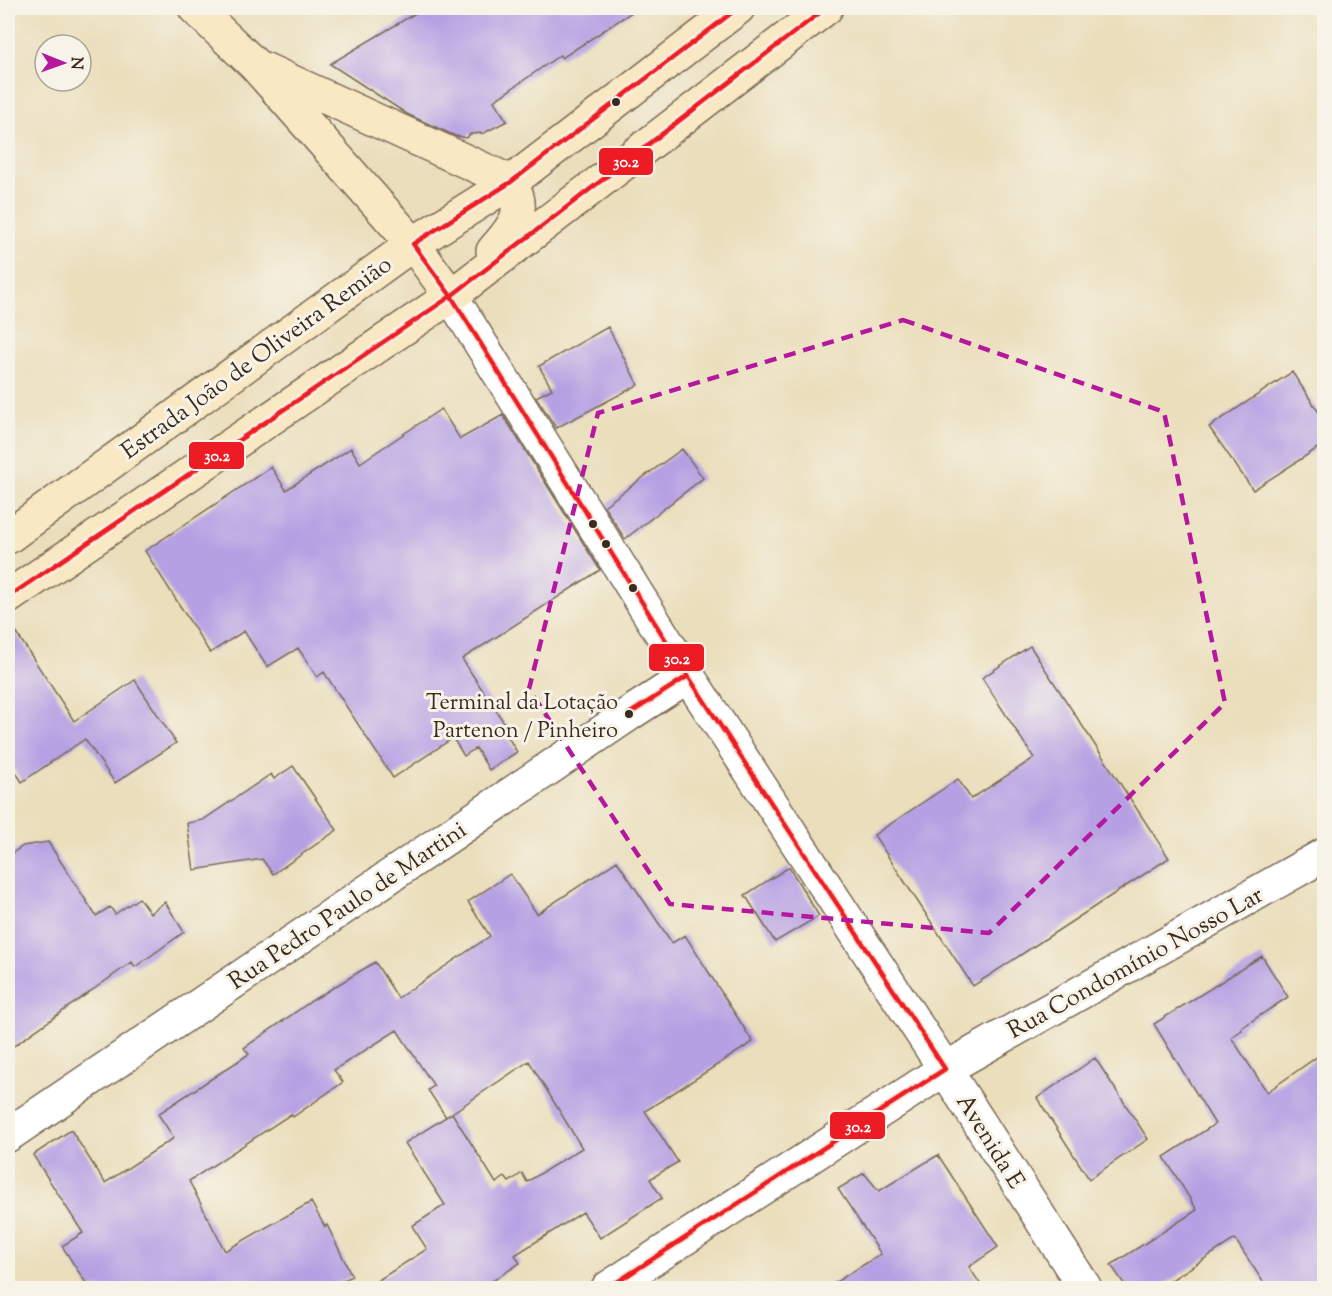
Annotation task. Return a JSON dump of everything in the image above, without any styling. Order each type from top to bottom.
[{"type":"main road","points":[[195,8],[255,65],[412,244],[451,296]]},
{"type":"main road","name":"Estrada João de Oliveira Remião","points":[[8,537],[412,244],[511,182],[738,8]]},
{"type":"main road","points":[[8,597],[451,296],[826,8]]},
{"type":"main road","points":[[255,65],[511,182],[518,204],[514,227],[451,296]]},
{"type":"street","name":"Avenida E","points":[[451,296],[688,676],[1085,1288]]},
{"type":"street","name":"Rua Pedro Paulo de Martini","points":[[8,1135],[619,720],[688,676]]},
{"type":"street","name":"Rua Condomínio Nosso Lar","points":[[608,1288],[945,1069],[1324,855]]},
{"type":"highlighted area","points":[[903,320],[1164,412],[1225,703],[989,933],[670,904],[529,689],[598,413]]},
{"type":"building","points":[[424,8],[638,8],[562,58],[560,55],[494,101],[507,121],[484,133],[470,134],[467,138],[455,136],[407,114],[330,64]]},
{"type":"building","points":[[608,327],[638,385],[556,428],[536,397],[552,389],[539,366]]},
{"type":"building","points":[[1292,372],[1324,420],[1324,444],[1253,490],[1209,427]]},
{"type":"building","points":[[441,409],[460,439],[503,415],[600,570],[462,659],[507,727],[503,729],[517,752],[489,770],[476,748],[464,756],[453,738],[393,778],[324,672],[317,677],[298,648],[267,667],[244,631],[210,653],[145,551],[271,467],[286,490],[351,448],[360,463]]},
{"type":"building","points":[[682,449],[703,478],[625,539],[604,506]]},
{"type":"building","points":[[8,620],[74,721],[135,680],[176,743],[115,783],[85,739],[22,782],[8,760]]},
{"type":"building","points":[[1030,646],[1169,858],[973,986],[874,835],[958,779],[971,799],[1034,758],[982,678]]},
{"type":"building","points":[[293,766],[337,830],[273,874],[262,859],[194,870],[187,823],[203,820],[271,774],[274,779]]},
{"type":"building","points":[[48,842],[96,916],[110,907],[115,914],[139,898],[150,913],[165,902],[184,932],[135,967],[132,962],[8,1050],[8,856],[23,846]]},
{"type":"building","points":[[617,861],[672,943],[685,935],[753,1042],[645,1111],[678,1162],[650,1179],[662,1198],[600,1238],[583,1212],[515,1255],[520,1263],[482,1288],[366,1288],[427,1249],[412,1226],[445,1205],[405,1143],[446,1117],[428,1090],[434,1086],[397,1030],[334,1070],[343,1082],[293,1117],[291,1114],[189,1181],[225,1251],[311,1202],[325,1227],[327,1225],[352,1276],[328,1288],[89,1288],[62,1246],[83,1233],[33,1155],[71,1130],[105,1183],[174,1138],[158,1114],[249,1054],[244,1048],[313,1000],[375,962],[398,998],[490,936],[468,902],[510,874],[537,914]],"holes":[[[529,1061],[582,1148],[527,1182],[522,1173],[509,1182],[505,1177],[496,1183],[452,1113]]]},
{"type":"building","points":[[789,867],[819,916],[775,942],[745,895]]},
{"type":"building","points":[[1262,956],[1288,997],[1231,1037],[1267,1092],[1324,1052],[1324,1288],[1267,1288],[1235,1239],[1159,1288],[1127,1288],[1111,1265],[1197,1210],[1164,1157],[1215,1124],[1154,1024]]},
{"type":"building","points":[[1095,1058],[1148,1139],[1089,1179],[1037,1098]]},
{"type":"building","points":[[938,1155],[998,1247],[969,1267],[983,1288],[826,1288],[881,1254],[838,1189],[864,1173],[879,1191]]},
{"type":"transit line","name":"30.2","points":[[608,1288],[945,1069],[688,676],[451,296],[413,244],[511,182],[738,8]]},
{"type":"transit line","name":"30.2","points":[[8,597],[451,296],[826,8]]},
{"type":"transit line","name":"30.2","points":[[629,714],[688,676]]},
{"type":"place","name":"Terminal da Lotação Partenon / Pinheiro","points":[[629,714]]}]
